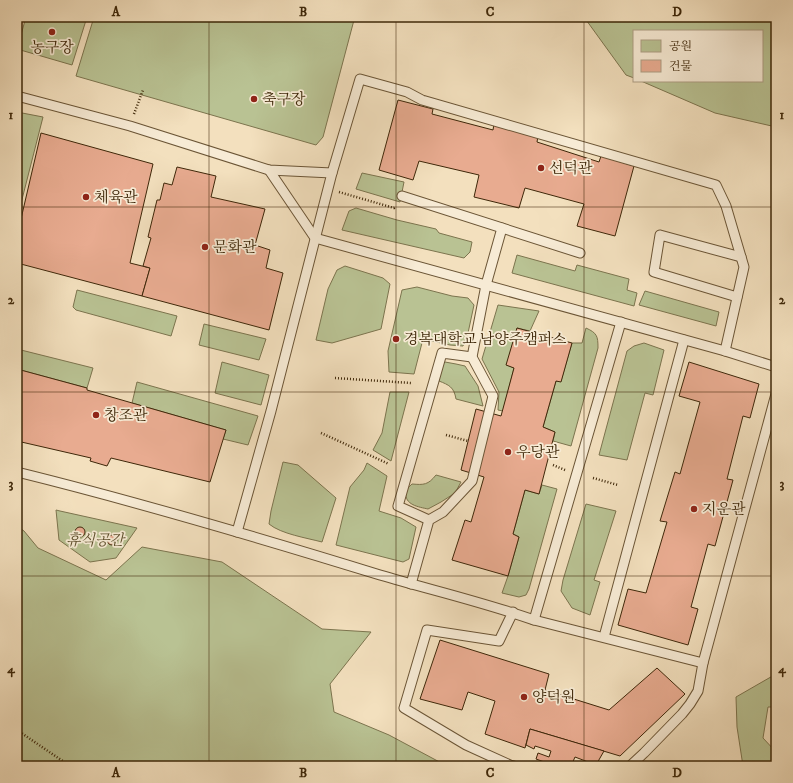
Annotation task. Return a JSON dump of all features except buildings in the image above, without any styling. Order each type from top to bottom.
[{"type":"lane","points":[[237,532],[271,411],[332,173],[360,79],[407,92],[422,100],[716,185],[726,206],[744,267],[725,351]]},
{"type":"lane","points":[[17,96],[130,126],[269,170],[332,173]]},
{"type":"lane","points":[[269,170],[315,238],[725,351],[776,367]]},
{"type":"lane","points":[[402,196],[580,253]]},
{"type":"lane","points":[[411,584],[429,520],[443,512],[472,481],[493,396],[472,357],[486,285],[502,228]]},
{"type":"lane","points":[[737,297],[654,272],[660,235],[741,257]]},
{"type":"lane","points":[[534,620],[621,322]]},
{"type":"lane","points":[[604,637],[684,340]]},
{"type":"lane","points":[[429,520],[398,506],[442,353],[472,357]]},
{"type":"lane","points":[[630,766],[682,714],[698,691],[703,663],[776,394]]},
{"type":"lane","points":[[17,472],[237,532],[411,584],[513,612],[534,620],[703,663]]},
{"type":"lane","points":[[513,612],[499,641],[427,630],[404,708],[466,745],[514,766]]},
{"type":"path","points":[[130,126],[143,90]]},
{"type":"path","points":[[328,190],[394,208],[402,196]]},
{"type":"path","points":[[335,378],[411,383]]},
{"type":"path","points":[[321,434],[389,464]]},
{"type":"path","points":[[446,435],[468,440]]},
{"type":"path","points":[[553,466],[565,470]]},
{"type":"path","points":[[593,478],[618,485]]},
{"type":"path","points":[[17,730],[70,766]]},
{"type":"green space","name":"농구장","points":[[26,17],[87,17],[72,65],[17,49]]},
{"type":"green space","name":"축구장","points":[[94,17],[350,17],[354,20],[323,137],[316,145],[76,76]]},
{"type":"green space","points":[[584,17],[776,17],[776,127],[715,113],[643,82],[763,82],[763,30],[633,30],[633,78],[626,75]]},
{"type":"green space","points":[[17,112],[43,117],[17,219]]},
{"type":"green space","points":[[362,173],[404,182],[400,202],[356,189]]},
{"type":"green space","points":[[356,208],[436,229],[439,233],[472,242],[470,252],[464,258],[342,230],[349,211]]},
{"type":"green space","points":[[517,255],[575,271],[577,265],[629,279],[627,290],[637,293],[634,306],[512,273]]},
{"type":"green space","points":[[345,266],[383,278],[390,284],[381,329],[332,343],[316,340],[328,289],[337,270]]},
{"type":"green space","points":[[417,287],[452,296],[468,298],[474,305],[468,333],[463,346],[450,345],[423,339],[414,374],[389,372],[388,351],[402,290]]},
{"type":"green space","points":[[77,290],[177,316],[171,336],[76,310],[73,307]]},
{"type":"green space","points":[[645,291],[719,312],[716,326],[639,305]]},
{"type":"green space","points":[[498,305],[539,311],[530,331],[517,328],[507,365],[514,368],[503,411],[498,410],[499,392],[482,359]]},
{"type":"green space","points":[[204,324],[266,339],[259,360],[199,345]]},
{"type":"green space","points":[[586,328],[596,335],[598,348],[571,446],[553,441],[555,432],[543,427],[556,381],[561,381],[572,343],[582,343]]},
{"type":"green space","points":[[644,343],[664,350],[653,395],[645,393],[627,460],[599,455],[627,351],[634,346]]},
{"type":"green space","points":[[17,349],[93,368],[87,388],[17,369]]},
{"type":"green space","points":[[222,362],[269,375],[261,405],[215,393]]},
{"type":"green space","points":[[445,362],[465,366],[478,386],[483,406],[456,399],[454,392],[450,387],[439,381],[437,375],[438,371]]},
{"type":"green space","points":[[137,382],[258,416],[248,445],[223,439],[226,430],[132,403]]},
{"type":"green space","points":[[390,392],[409,392],[391,461],[373,450],[382,433]]},
{"type":"green space","points":[[283,462],[298,465],[336,498],[322,542],[287,533],[269,524]]},
{"type":"green space","points":[[367,463],[387,476],[379,511],[401,518],[416,527],[409,559],[403,562],[336,545],[350,487],[364,470]]},
{"type":"green space","points":[[436,475],[461,482],[455,493],[428,509],[413,505],[407,500],[406,492],[412,484],[428,483]]},
{"type":"green space","points":[[542,485],[557,489],[529,589],[526,595],[519,597],[502,593],[519,537],[513,534],[525,490],[539,494]]},
{"type":"green space","points":[[586,504],[616,511],[594,580],[600,582],[590,615],[572,608],[561,591]]},
{"type":"green space","name":"휴식공간","points":[[56,510],[137,528],[116,558],[90,562],[59,540]]},
{"type":"green space","points":[[17,526],[24,531],[38,548],[106,580],[142,547],[222,562],[322,629],[371,632],[330,684],[334,712],[389,735],[447,766],[17,766]]},
{"type":"green space","points":[[776,674],[776,707],[768,707],[763,738],[776,752],[776,766],[743,766],[737,727],[736,697]]},
{"type":"place","name":"농구장","points":[[52,32]]},
{"type":"place","name":"축구장","points":[[254,99]]},
{"type":"place","name":"선덕관","points":[[541,168]]},
{"type":"place","name":"체육관","points":[[86,197]]},
{"type":"place","name":"문화관","points":[[205,247]]},
{"type":"place","name":"경복대학교 남양주캠퍼스","points":[[396,339]]},
{"type":"place","name":"창조관","points":[[96,415]]},
{"type":"place","name":"우당관","points":[[508,452]]},
{"type":"place","name":"지운관","points":[[694,509]]},
{"type":"place","name":"양덕원","points":[[524,697]]}]
